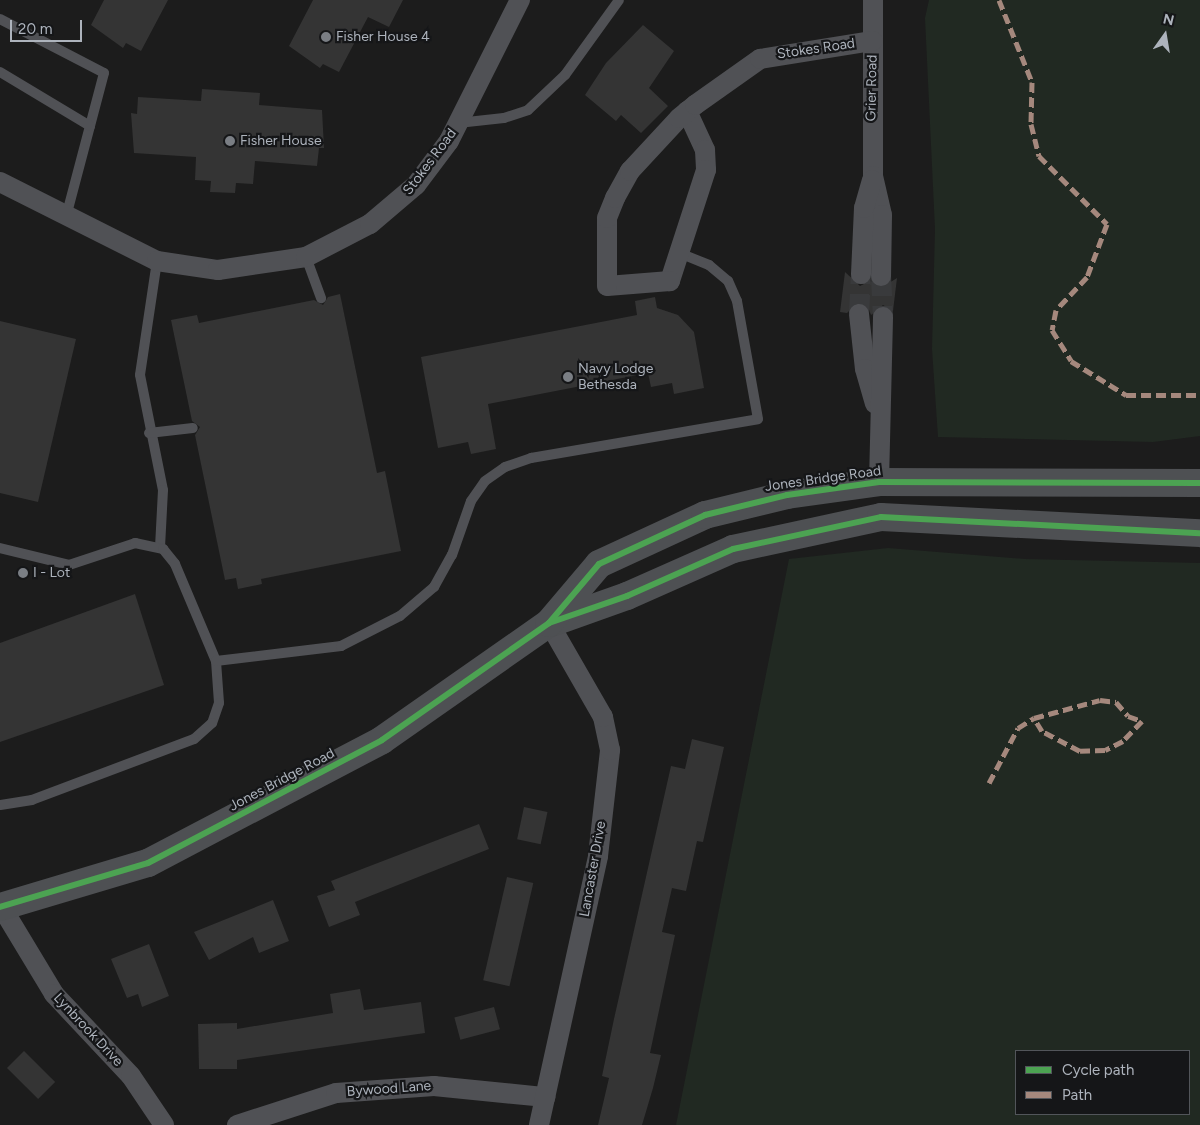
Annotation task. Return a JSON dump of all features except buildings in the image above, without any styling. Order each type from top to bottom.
[{"type":"main road","name":"Jones Bridge Road","points":[[0,907],[148,863],[270,802],[382,740],[549,623],[599,564],[705,515],[787,495],[880,482],[1200,483]]},
{"type":"main road","points":[[880,482],[881,517]]},
{"type":"main road","name":"Jones Bridge Road","points":[[549,623],[628,596],[733,548],[881,517],[1200,533]]},
{"type":"street","name":"Stokes Road","points":[[2,187],[157,261],[218,270],[306,257],[346,238],[405,197],[458,123],[520,0]]},
{"type":"street","name":"Grier Road","points":[[873,0],[873,176],[882,215],[881,276]]},
{"type":"street","name":"Stokes Road","points":[[687,112],[705,150],[706,170],[682,254],[670,281],[607,286],[607,218],[615,198],[630,171],[687,112],[760,59],[873,42]]},
{"type":"street","name":"Grier Road","points":[[861,274],[864,208],[873,176]]},
{"type":"street","points":[[858,314],[865,369],[881,423]]},
{"type":"street","points":[[880,482],[883,317]]},
{"type":"street","name":"Lancaster Drive","points":[[539,1125],[598,856],[610,750],[603,717],[549,623]]},
{"type":"street","name":"Lynbrook Drive","points":[[0,907],[54,994],[131,1076],[164,1125]]},
{"type":"street","name":"Bywood Lane","points":[[237,1125],[336,1093],[434,1086],[545,1097]]},
{"type":"lane","points":[[458,123],[504,118],[528,110],[565,75],[619,0]]},
{"type":"lane","points":[[0,20],[104,73],[65,218]]},
{"type":"lane","points":[[0,72],[90,126]]},
{"type":"lane","points":[[216,661],[341,646],[400,616],[434,587],[452,555],[471,501],[485,481],[505,467],[531,458],[758,420],[737,301],[728,281],[709,265],[682,254]]},
{"type":"lane","points":[[306,257],[322,298]]},
{"type":"lane","points":[[157,261],[140,375],[149,433],[163,490],[160,547]]},
{"type":"lane","points":[[149,433],[193,428]]},
{"type":"lane","points":[[0,548],[69,564],[135,543],[160,547],[175,564],[216,661],[219,703],[212,723],[194,739],[32,800],[0,805]]},
{"type":"shaded area","points":[[929,0],[1200,0],[1200,436],[1153,442],[938,437],[932,349],[935,229],[925,18]]},
{"type":"shaded area","points":[[888,548],[1025,559],[1200,563],[1200,1125],[676,1125],[789,559]]},
{"type":"tunnel","points":[[859,314],[861,274]]},
{"type":"tunnel","points":[[881,276],[883,317]]},
{"type":"marked path","points":[[999,0],[1032,82],[1031,124],[1039,156],[1107,224],[1087,277],[1056,310],[1052,330],[1071,361],[1126,395],[1200,395]]},
{"type":"marked path","points":[[989,783],[1018,728],[1034,718],[1100,700],[1116,702],[1128,716],[1142,721],[1123,741],[1105,750],[1080,751],[1042,731],[1034,718]]},
{"type":"cycle path","points":[[0,907],[148,863],[382,740],[549,623],[599,564],[705,515],[787,495],[879,482],[1200,483]]},
{"type":"cycle path","points":[[549,623],[627,596],[733,549],[881,517],[1200,533]]},
{"type":"place","name":"Fisher House 4","points":[[326,37]]},
{"type":"place","name":"Fisher House","points":[[230,141]]},
{"type":"place","name":"Navy Lodge Bethesda","points":[[568,377]]},
{"type":"place","name":"I - Lot","points":[[23,573]]}]
